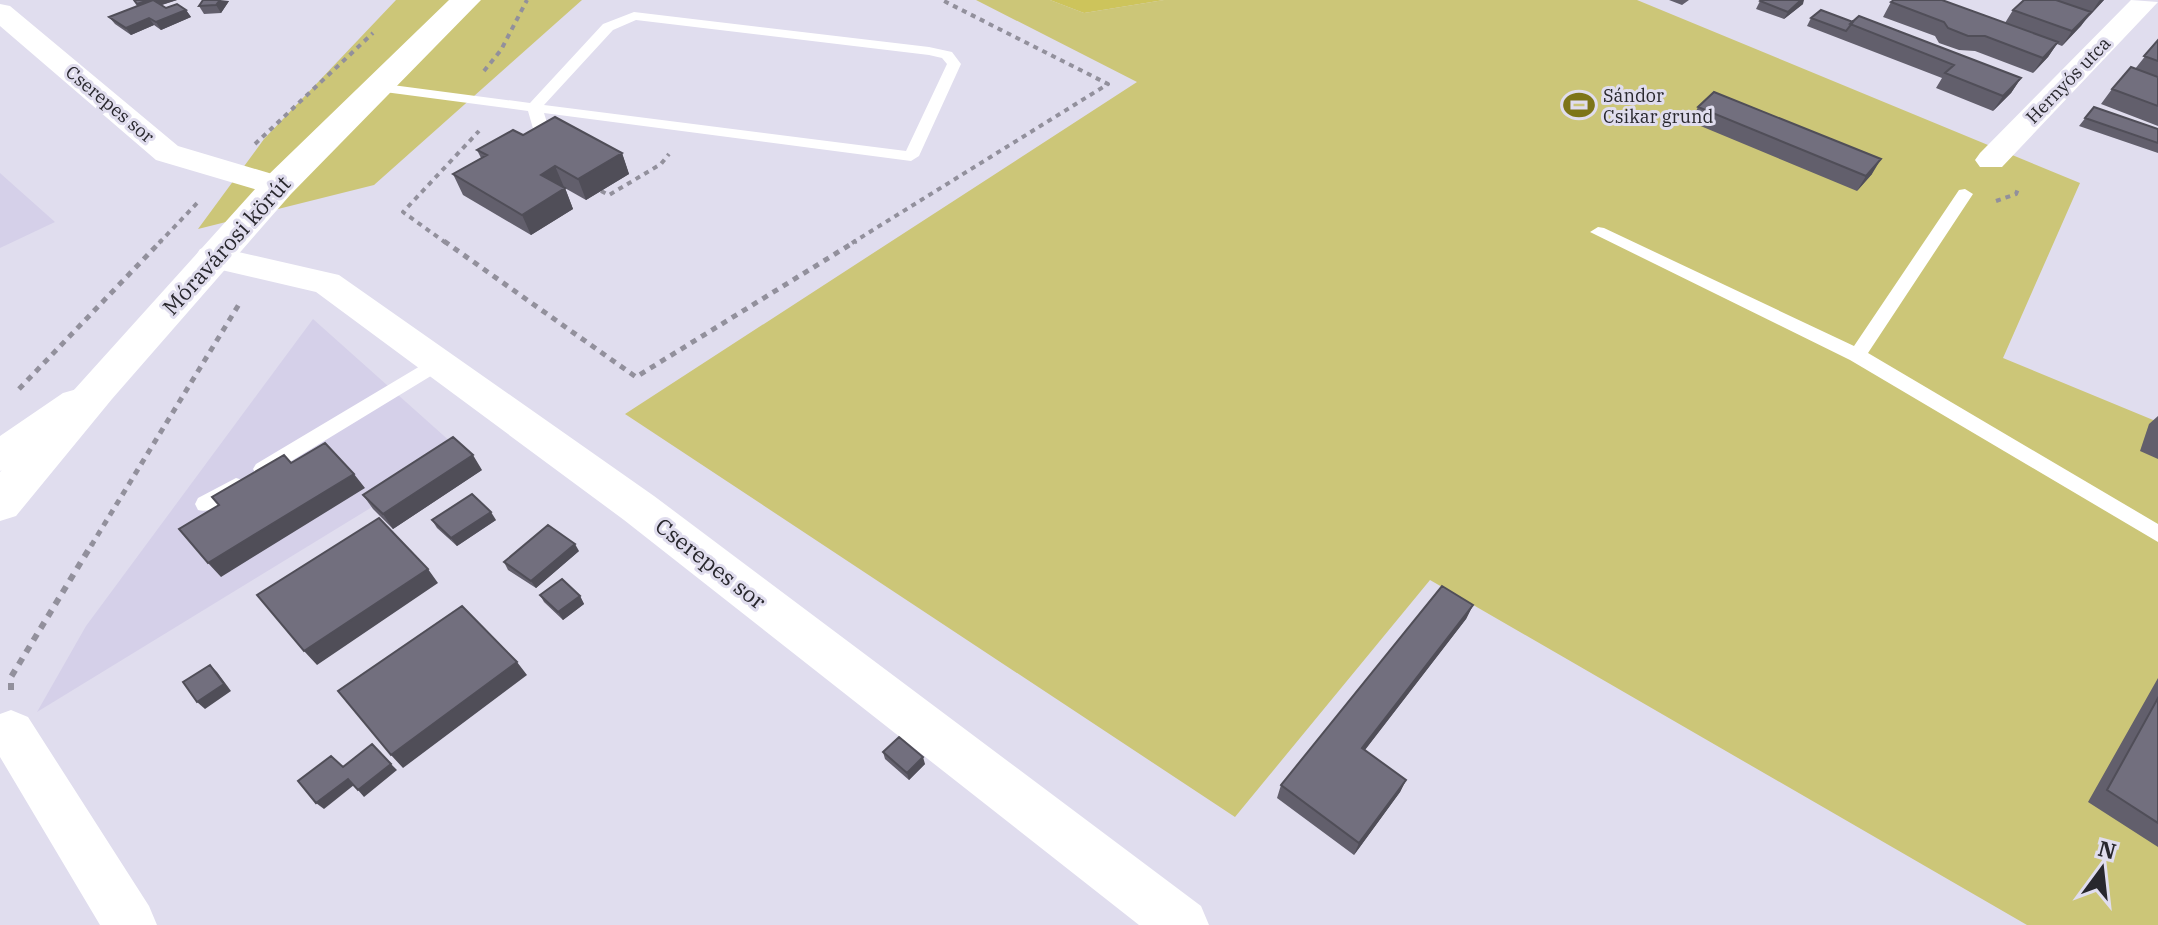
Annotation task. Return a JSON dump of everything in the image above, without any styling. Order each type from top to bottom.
[{"type":"main road","name":"Móravárosi körút","points":[[0,503],[212,257],[278,186],[466,0]]},
{"type":"street","name":"Hernyós utca","points":[[1991,160],[2146,0]]},
{"type":"street","name":"Cserepes sor","points":[[0,12],[167,153],[278,186]]},
{"type":"street","name":"Cserepes sor","points":[[212,257],[327,283],[639,508],[1182,925]]},
{"type":"street","points":[[0,456],[97,388]]},
{"type":"street","points":[[11,732],[130,925]]},
{"type":"lane","points":[[377,87],[911,156],[954,64],[947,55],[929,51],[634,16],[608,27],[534,107]]},
{"type":"lane","points":[[534,107],[544,139]]},
{"type":"lane","points":[[1857,355],[1965,194]]},
{"type":"lane","points":[[1598,232],[1857,355],[2158,534]]},
{"type":"lane","points":[[205,504],[437,363]]},
{"type":"path","points":[[442,95],[484,72],[501,50],[527,0]]},
{"type":"path","points":[[505,103],[403,212],[636,377]]},
{"type":"path","points":[[601,191],[609,195],[661,164],[688,127]]},
{"type":"path","points":[[11,732],[11,677],[230,313],[267,270]]},
{"type":"shaded area","points":[[396,0],[582,0],[374,185],[198,229],[264,139]]},
{"type":"shaded area","points":[[976,0],[1050,0],[1084,13],[1164,0],[1637,0],[2080,183],[2003,358],[2158,422],[2158,925],[2027,925],[1430,580],[1235,817],[625,414],[1137,82]]},
{"type":"shaded area","points":[[1050,0],[1164,0],[1084,13]]},
{"type":"shaded area","points":[[0,173],[55,222],[0,248]]},
{"type":"shaded area","points":[[313,319],[462,452],[37,712],[86,626]]},
{"type":"building","points":[[153,0],[166,8],[177,4],[186,10],[156,22],[149,18],[126,28],[109,17]]},
{"type":"building","points":[[203,0],[220,0],[216,5],[199,6]]},
{"type":"building","points":[[1761,0],[1801,0],[1788,12]]},
{"type":"building","points":[[1942,0],[2058,42],[2043,58],[1985,36],[1968,36],[1948,28],[1944,22],[1891,2]]},
{"type":"building","points":[[2024,0],[2056,0],[2091,12],[2072,31],[2013,10]]},
{"type":"building","points":[[1821,10],[1853,22],[1846,31],[1811,18]]},
{"type":"building","points":[[1859,16],[2021,78],[2003,96],[1945,73],[1954,65],[1850,24]]},
{"type":"building","points":[[2158,40],[2158,61],[2144,56]]},
{"type":"building","points":[[2131,67],[2158,77],[2158,106],[2112,89]]},
{"type":"building","points":[[1714,92],[1881,159],[1866,176],[1698,107]]},
{"type":"building","points":[[2094,107],[2158,129],[2158,143],[2085,118]]},
{"type":"building","points":[[555,117],[622,153],[578,179],[555,166],[541,175],[565,188],[522,215],[453,174],[487,155],[477,150],[513,130],[523,135]]},
{"type":"building","points":[[453,437],[473,455],[383,514],[363,495]]},
{"type":"building","points":[[325,443],[354,474],[208,563],[179,529],[219,505],[212,497],[284,455],[291,463]]},
{"type":"building","points":[[472,494],[491,512],[451,538],[432,520]]},
{"type":"building","points":[[379,518],[428,569],[304,651],[257,595]]},
{"type":"building","points":[[548,525],[575,544],[531,581],[504,562]]},
{"type":"building","points":[[562,579],[580,596],[558,612],[540,595]]},
{"type":"building","points":[[1442,586],[1473,605],[1362,748],[1406,780],[1359,843],[1281,785]]},
{"type":"building","points":[[462,606],[517,662],[391,755],[338,691]]},
{"type":"building","points":[[210,665],[224,684],[197,702],[183,682]]},
{"type":"building","points":[[2158,698],[2158,823],[2107,790]]},
{"type":"building","points":[[899,737],[923,757],[907,773],[883,752]]},
{"type":"building","points":[[372,744],[391,764],[358,790],[348,779],[316,803],[298,781],[331,756],[343,767]]},
{"type":"place","name":"Sándor Csikar grund","points":[[1579,105]]}]
